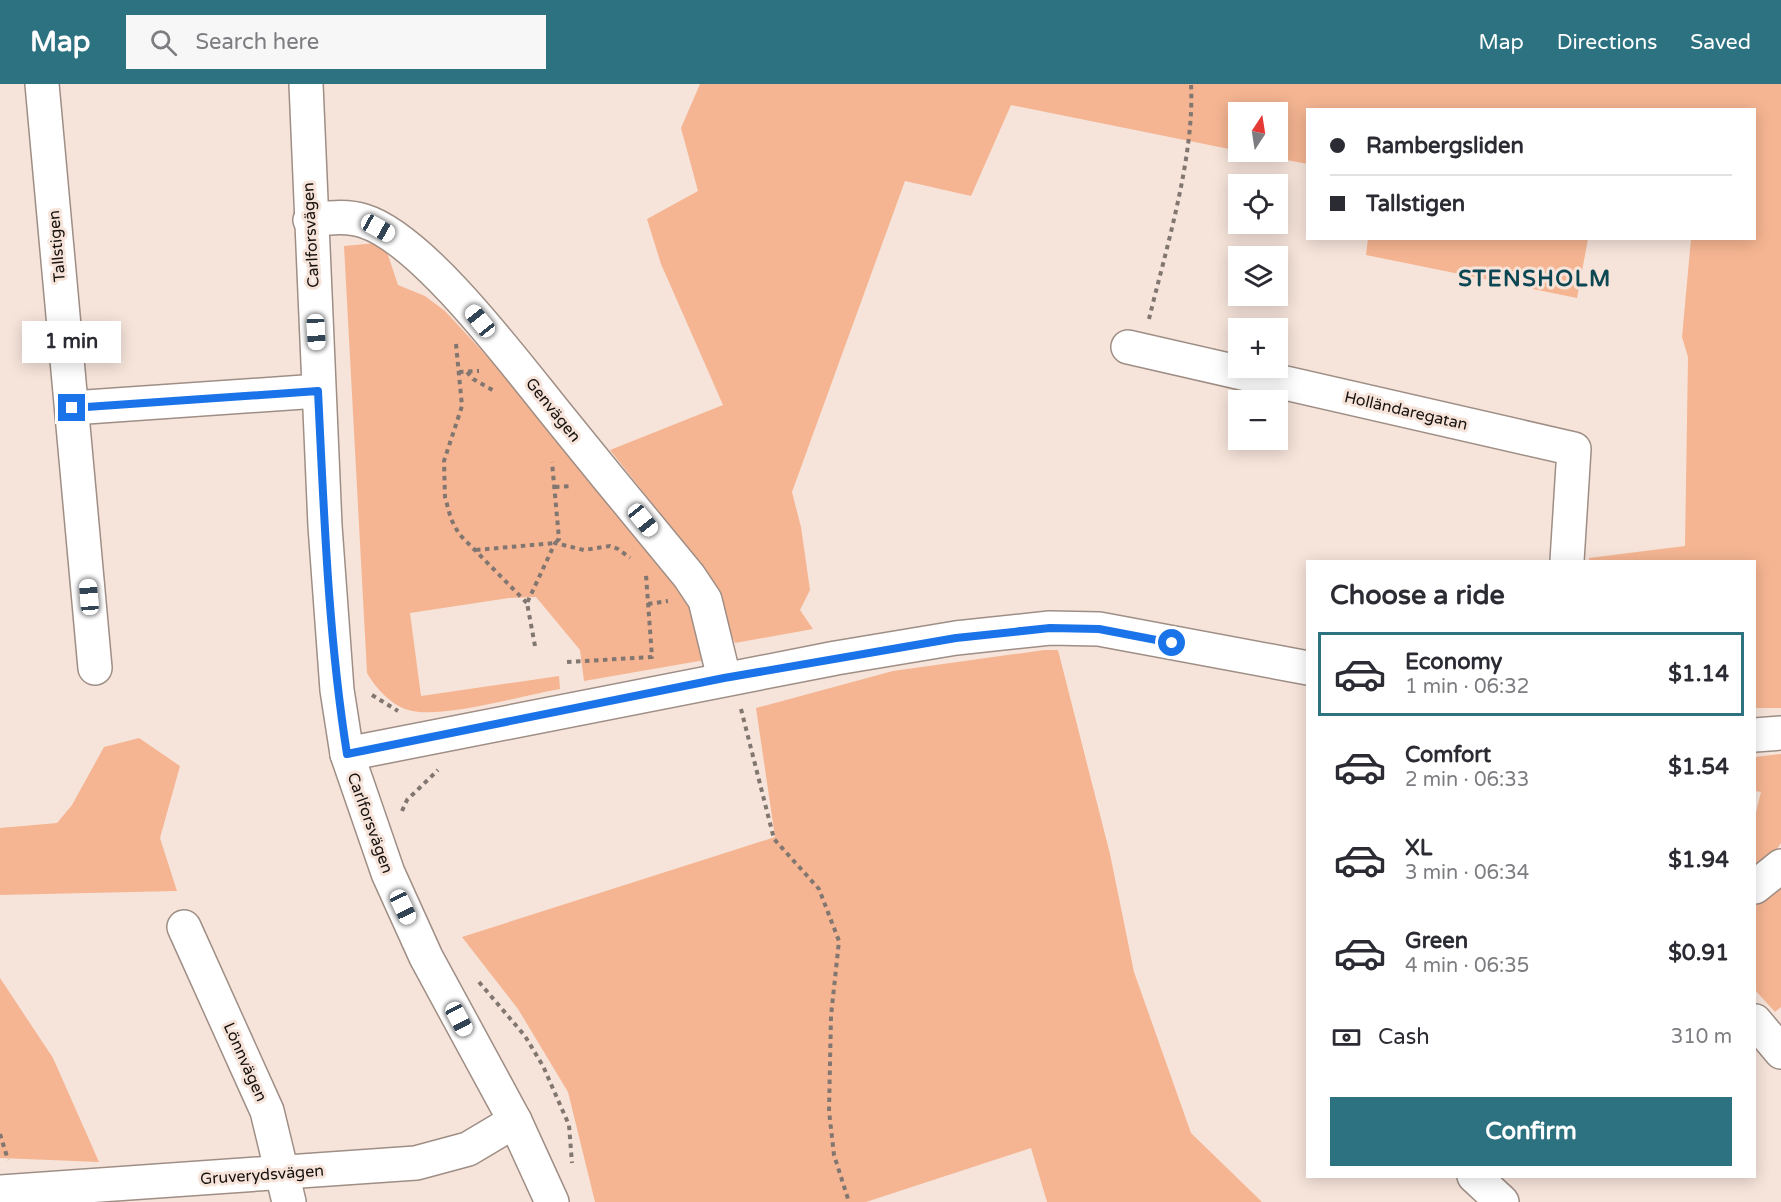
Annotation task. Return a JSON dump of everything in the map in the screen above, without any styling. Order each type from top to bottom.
[{"type":"street","name":"Tallstigen","points":[[42,84],[95,668]]},
{"type":"street","name":"Carlforsvägen","points":[[306,84],[310,220],[325,526],[337,690],[347,754],[388,873],[426,957],[515,1121],[552,1202]]},
{"type":"street","name":"Genvägen","points":[[310,220],[338,217],[365,221],[391,235],[418,257],[469,308],[689,576],[705,600],[724,678]]},
{"type":"street","name":"Holländaregatan","points":[[1135,349],[1574,449],[1567,560]]},
{"type":"street","points":[[72,408],[318,391]]},
{"type":"street","points":[[347,754],[581,709],[724,678],[956,638],[1050,628],[1099,629],[1306,668]]},
{"type":"street","points":[[1756,735],[1781,733]]},
{"type":"street","points":[[1756,886],[1781,866]]},
{"type":"street","name":"Lönnvägen","points":[[184,927],[267,1111],[286,1188]]},
{"type":"street","points":[[1756,1022],[1781,1052]]},
{"type":"street","name":"Gruverydsvägen","points":[[0,1192],[286,1188],[416,1163],[468,1149],[515,1121]]},
{"type":"street","points":[[1476,1178],[1502,1202]]},
{"type":"path","points":[[1135,349],[1187,146],[1192,103],[1191,84]]},
{"type":"path","points":[[469,308],[455,325],[462,406],[444,461],[445,497],[451,519],[459,534],[527,603],[535,646]]},
{"type":"path","points":[[459,372],[486,370]]},
{"type":"path","points":[[527,603],[559,539],[552,453]]},
{"type":"path","points":[[476,550],[555,543],[584,550],[610,546],[639,563]]},
{"type":"path","points":[[567,662],[652,657],[646,569]]},
{"type":"path","points":[[724,678],[744,715],[774,839],[819,890],[839,941],[831,1016],[829,1111],[834,1155],[849,1202]]},
{"type":"path","points":[[398,821],[407,800],[441,767]]},
{"type":"path","points":[[472,974],[525,1036],[543,1066],[568,1125],[573,1174]]},
{"type":"shaded area","points":[[700,84],[1781,84],[1781,708],[1756,708],[1756,560],[1589,560],[1589,558],[1685,546],[1688,357],[1682,337],[1691,240],[1756,240],[1756,108],[1306,108],[1306,164],[1288,160],[1288,102],[1228,102],[1228,149],[1011,105],[971,196],[905,181],[792,492],[801,527],[810,590],[800,610],[813,629],[735,643],[700,564],[610,450],[723,405],[661,264],[647,219],[698,191],[681,128]]},
{"type":"shaded area","points":[[1368,240],[1588,240],[1577,298],[1366,255]]},
{"type":"shaded area","points":[[376,243],[387,252],[398,285],[425,296],[445,311],[538,411],[687,588],[705,660],[584,681],[580,650],[536,597],[509,598],[410,613],[421,696],[559,676],[560,689],[464,709],[426,712],[412,711],[398,706],[375,685],[367,673],[344,246]]},
{"type":"shaded area","points":[[1058,650],[1110,854],[1134,972],[1191,1133],[1262,1202],[1047,1202],[1031,1148],[866,1202],[595,1202],[568,1092],[518,1009],[462,937],[775,837],[756,708],[893,671]]},
{"type":"shaded area","points":[[139,738],[180,766],[160,838],[177,891],[0,895],[0,828],[57,823],[72,805],[104,747]]},
{"type":"shaded area","points":[[1781,754],[1781,843],[1756,866],[1756,812],[1761,792],[1756,791],[1756,757]]},
{"type":"shaded area","points":[[1781,882],[1781,1007],[1775,1012],[1756,991],[1756,902]]},
{"type":"shaded area","points":[[0,978],[53,1058],[99,1162],[0,1158]]},
{"type":"district","name":"STENSHOLM","points":[[1535,279]]},
{"type":"route","points":[[72,408],[318,391],[337,690],[347,754],[588,708],[724,678],[956,638],[1050,628],[1099,629],[1172,643]]}]
